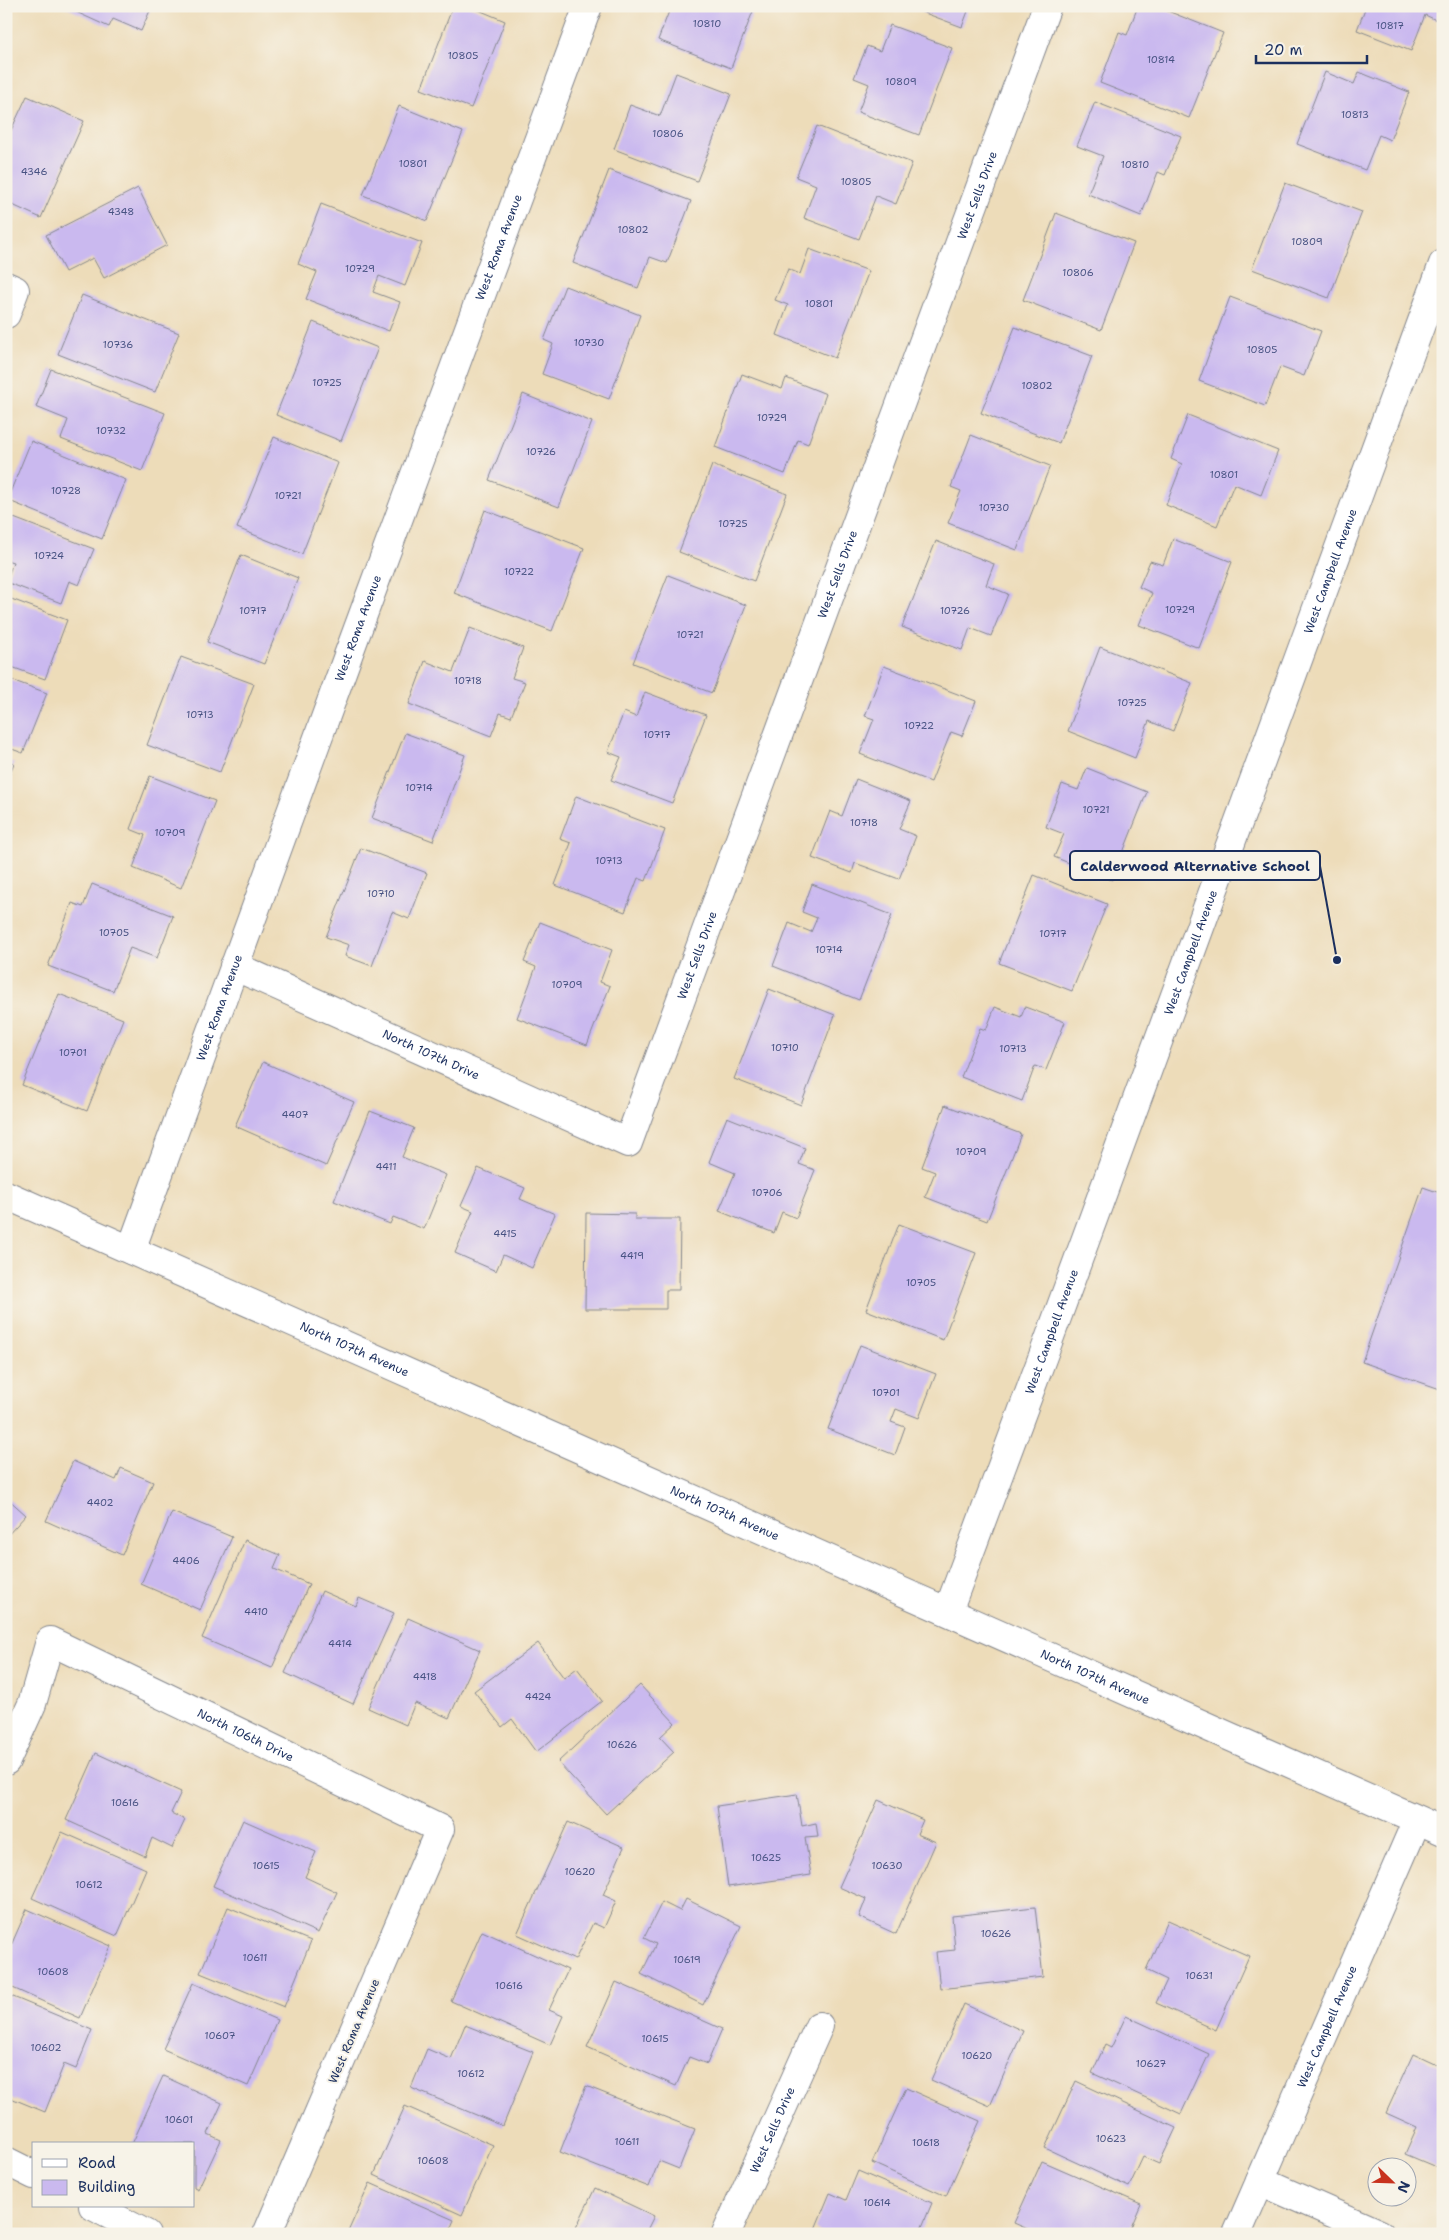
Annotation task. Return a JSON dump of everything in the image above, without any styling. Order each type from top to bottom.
[{"type":"street","name":"West Roma Avenue","points":[[131,1250],[588,6]]},
{"type":"street","name":"West Sells Drive","points":[[628,1143],[1047,6]]},
{"type":"street","name":"West Campbell Avenue","points":[[948,1611],[1443,264]]},
{"type":"street","name":"North 107th Drive","points":[[234,966],[628,1143]]},
{"type":"street","name":"North 107th Avenue","points":[[6,1195],[1443,1831]]},
{"type":"street","name":"North 106th Drive","points":[[6,1761],[32,1704],[50,1641],[440,1829]]},
{"type":"street","name":"West Campbell Avenue","points":[[1237,2234],[1417,1820]]},
{"type":"street","name":"West Roma Avenue","points":[[267,2234],[440,1829]]},
{"type":"street","name":"West Sells Drive","points":[[726,2234],[819,2026]]},
{"type":"street","points":[[6,2161],[32,2174]]},
{"type":"street","points":[[1260,2181],[1380,2234]]},
{"type":"street","points":[[97,2208],[146,2234]]},
{"type":"building","points":[[63,6],[152,6],[141,31],[113,19],[109,27]]},
{"type":"building","points":[[453,6],[469,6],[505,21],[471,108],[421,89]]},
{"type":"building","points":[[671,6],[755,6],[731,68],[658,40]]},
{"type":"building","points":[[924,6],[970,6],[962,27],[922,12]]},
{"type":"building","points":[[1138,6],[1155,6],[1223,33],[1189,118],[1100,83],[1119,32],[1127,35]]},
{"type":"building","points":[[1366,6],[1442,6],[1436,20],[1425,15],[1411,51],[1357,30]]},
{"type":"building","points":[[890,25],[952,48],[919,135],[858,112],[869,84],[854,78],[867,46],[880,51]]},
{"type":"building","points":[[1325,72],[1354,84],[1359,72],[1409,92],[1390,140],[1379,135],[1365,170],[1297,144]]},
{"type":"building","points":[[676,73],[731,94],[697,181],[614,149],[630,105],[660,116]]},
{"type":"building","points":[[27,96],[84,121],[41,218],[6,202],[6,141]]},
{"type":"building","points":[[1095,102],[1181,136],[1165,175],[1158,172],[1141,216],[1088,194],[1103,156],[1077,146]]},
{"type":"building","points":[[399,106],[463,132],[427,221],[363,195]]},
{"type":"building","points":[[817,126],[912,163],[896,204],[876,196],[859,239],[804,218],[816,185],[796,177]]},
{"type":"building","points":[[609,170],[691,201],[667,263],[650,257],[638,288],[573,263]]},
{"type":"building","points":[[1285,183],[1362,212],[1329,298],[1252,269]]},
{"type":"building","points":[[138,188],[167,245],[104,278],[93,258],[65,272],[46,235]]},
{"type":"building","points":[[321,204],[422,243],[405,286],[379,276],[373,292],[400,302],[389,331],[306,299],[317,272],[298,264]]},
{"type":"building","points":[[1056,213],[1134,243],[1101,330],[1023,300]]},
{"type":"building","points":[[809,249],[869,271],[835,358],[777,335],[788,305],[775,300],[788,269],[800,274]]},
{"type":"building","points":[[565,286],[640,315],[609,399],[542,374],[553,344],[544,340]]},
{"type":"building","points":[[82,295],[179,333],[155,392],[58,354]]},
{"type":"building","points":[[1230,297],[1321,331],[1304,376],[1280,367],[1265,406],[1199,381]]},
{"type":"building","points":[[313,322],[378,348],[341,441],[276,415]]},
{"type":"building","points":[[1015,327],[1092,356],[1059,443],[981,413]]},
{"type":"building","points":[[51,369],[165,413],[142,471],[61,439],[68,420],[36,407]]},
{"type":"building","points":[[742,374],[782,389],[786,378],[826,394],[808,444],[798,440],[785,474],[715,447]]},
{"type":"building","points":[[523,394],[592,422],[559,507],[489,480]]},
{"type":"building","points":[[1188,415],[1278,451],[1261,495],[1234,484],[1217,526],[1166,505],[1182,464],[1171,459]]},
{"type":"building","points":[[971,435],[1050,466],[1017,550],[948,523],[961,491],[951,487]]},
{"type":"building","points":[[274,437],[338,463],[302,554],[237,528]]},
{"type":"building","points":[[31,441],[126,480],[102,539],[7,500]]},
{"type":"building","points":[[712,465],[787,494],[754,581],[679,552]]},
{"type":"building","points":[[485,510],[584,548],[552,631],[454,593]]},
{"type":"building","points":[[6,515],[94,549],[79,585],[69,581],[61,603],[6,582],[13,562],[6,560]]},
{"type":"building","points":[[1173,539],[1232,562],[1199,648],[1139,625],[1152,593],[1139,587],[1150,561],[1163,565]]},
{"type":"building","points":[[936,541],[994,564],[986,585],[1008,594],[991,636],[970,628],[962,650],[902,627]]},
{"type":"building","points":[[241,555],[298,578],[264,664],[207,642]]},
{"type":"building","points":[[668,575],[746,605],[712,693],[633,663]]},
{"type":"building","points":[[6,597],[67,620],[45,679],[6,665]]},
{"type":"building","points":[[470,628],[523,648],[512,678],[525,682],[511,717],[500,713],[491,736],[409,704],[425,661],[453,672]]},
{"type":"building","points":[[1100,647],[1192,683],[1173,731],[1149,721],[1135,758],[1068,731]]},
{"type":"building","points":[[181,657],[254,684],[220,772],[147,745]]},
{"type":"building","points":[[884,666],[976,701],[962,736],[951,732],[931,782],[860,754],[874,719],[865,716]]},
{"type":"building","points":[[6,678],[47,693],[23,753],[6,747]]},
{"type":"building","points":[[645,692],[706,715],[672,803],[611,780],[621,757],[608,752],[624,712],[636,717]]},
{"type":"building","points":[[405,733],[465,755],[433,841],[372,818]]},
{"type":"building","points":[[6,760],[14,763],[6,783]]},
{"type":"building","points":[[1087,768],[1147,792],[1112,880],[1054,857],[1064,834],[1046,827],[1062,784],[1078,790]]},
{"type":"building","points":[[150,776],[215,801],[181,888],[133,868],[145,835],[130,829]]},
{"type":"building","points":[[856,779],[911,801],[899,829],[916,836],[899,879],[855,863],[852,873],[812,858],[830,811],[842,816]]},
{"type":"building","points":[[576,796],[665,830],[646,881],[638,878],[625,912],[555,885],[571,843],[560,839]]},
{"type":"building","points":[[361,848],[427,873],[409,919],[392,912],[372,966],[345,956],[349,945],[326,937]]},
{"type":"building","points":[[1034,875],[1107,904],[1072,991],[999,963]]},
{"type":"building","points":[[92,884],[173,916],[157,958],[130,948],[113,991],[48,966],[72,903],[83,907]]},
{"type":"building","points":[[812,884],[892,915],[859,1000],[773,966],[789,923],[811,932],[817,918],[802,912]]},
{"type":"building","points":[[540,922],[612,950],[600,982],[610,986],[587,1045],[517,1018],[536,967],[524,962]]},
{"type":"building","points":[[769,989],[835,1015],[801,1105],[734,1079]]},
{"type":"building","points":[[59,994],[123,1019],[87,1111],[22,1085]]},
{"type":"building","points":[[995,1007],[1021,1017],[1025,1007],[1065,1022],[1046,1070],[1035,1066],[1022,1101],[961,1077],[980,1028],[986,1030]]},
{"type":"building","points":[[263,1062],[354,1102],[326,1166],[235,1126]]},
{"type":"building","points":[[945,1105],[1021,1134],[987,1221],[925,1197],[935,1172],[922,1167]]},
{"type":"building","points":[[370,1111],[414,1128],[402,1157],[446,1175],[424,1229],[393,1217],[390,1224],[334,1201]]},
{"type":"building","points":[[727,1117],[805,1148],[799,1164],[815,1170],[796,1218],[782,1212],[774,1233],[719,1211],[735,1173],[709,1162]]},
{"type":"building","points":[[478,1168],[525,1188],[520,1199],[555,1214],[532,1268],[503,1255],[496,1271],[455,1253],[473,1211],[461,1206]]},
{"type":"building","points":[[1423,1187],[1443,1194],[1443,1390],[1362,1362]]},
{"type":"building","points":[[586,1213],[635,1214],[635,1219],[680,1219],[679,1290],[666,1290],[666,1309],[585,1309]]},
{"type":"building","points":[[899,1224],[976,1253],[943,1340],[866,1310]]},
{"type":"building","points":[[860,1345],[936,1374],[919,1418],[896,1409],[891,1422],[905,1427],[895,1455],[828,1429]]},
{"type":"building","points":[[73,1461],[116,1480],[121,1468],[153,1482],[122,1555],[46,1521]]},
{"type":"building","points":[[6,1497],[26,1515],[6,1537]]},
{"type":"building","points":[[172,1512],[232,1537],[200,1610],[141,1584]]},
{"type":"building","points":[[245,1540],[280,1555],[274,1569],[309,1584],[272,1668],[202,1638]]},
{"type":"building","points":[[322,1591],[356,1606],[359,1598],[394,1613],[353,1704],[285,1673]]},
{"type":"building","points":[[408,1618],[480,1650],[449,1718],[415,1703],[406,1725],[368,1708]]},
{"type":"building","points":[[538,1643],[564,1678],[577,1668],[602,1701],[536,1752],[512,1719],[502,1727],[474,1691]]},
{"type":"building","points":[[640,1685],[675,1723],[660,1737],[674,1752],[606,1814],[558,1762]]},
{"type":"building","points":[[96,1753],[181,1792],[171,1813],[185,1820],[172,1848],[152,1838],[145,1856],[66,1820]]},
{"type":"building","points":[[797,1794],[802,1826],[816,1823],[818,1837],[805,1838],[811,1875],[728,1887],[717,1806]]},
{"type":"building","points":[[878,1800],[923,1820],[917,1834],[936,1842],[896,1934],[859,1917],[866,1899],[839,1887]]},
{"type":"building","points":[[243,1820],[316,1852],[305,1877],[337,1892],[318,1933],[213,1886]]},
{"type":"building","points":[[568,1822],[624,1847],[603,1895],[616,1901],[604,1928],[593,1923],[575,1960],[517,1934]]},
{"type":"building","points":[[62,1832],[146,1869],[117,1936],[32,1898]]},
{"type":"building","points":[[686,1899],[741,1926],[703,2005],[641,1974],[656,1944],[644,1938],[662,1902],[680,1911]]},
{"type":"building","points":[[228,1907],[311,1941],[284,2007],[200,1973]]},
{"type":"building","points":[[1035,1907],[1043,1977],[940,1989],[936,1952],[955,1950],[952,1916]]},
{"type":"building","points":[[27,1909],[111,1946],[80,2018],[6,1985],[6,1957]]},
{"type":"building","points":[[1168,1920],[1249,1956],[1216,2030],[1156,2003],[1167,1980],[1146,1970]]},
{"type":"building","points":[[482,1931],[568,1970],[549,2010],[563,2016],[550,2045],[451,2001]]},
{"type":"building","points":[[616,1982],[722,2029],[707,2064],[689,2057],[676,2086],[587,2047]]},
{"type":"building","points":[[193,1983],[277,2020],[248,2086],[163,2049]]},
{"type":"building","points":[[6,1994],[92,2030],[76,2069],[64,2064],[45,2112],[6,2096]]},
{"type":"building","points":[[964,2004],[1023,2031],[990,2106],[931,2080]]},
{"type":"building","points":[[1126,2016],[1209,2054],[1181,2114],[1092,2073],[1105,2045],[1111,2048]]},
{"type":"building","points":[[465,2025],[533,2052],[503,2126],[411,2088],[427,2049],[451,2059]]},
{"type":"building","points":[[1413,2054],[1443,2068],[1443,2170],[1405,2154],[1417,2127],[1386,2113]]},
{"type":"building","points":[[163,2076],[222,2103],[208,2134],[221,2140],[198,2189],[195,2188],[195,2142],[133,2142]]},
{"type":"building","points":[[1076,2081],[1176,2128],[1159,2164],[1143,2157],[1129,2187],[1045,2148]]},
{"type":"building","points":[[586,2086],[695,2129],[679,2169],[659,2161],[649,2187],[560,2152]]},
{"type":"building","points":[[906,2088],[980,2121],[946,2196],[872,2163]]},
{"type":"building","points":[[405,2106],[493,2145],[462,2215],[374,2175]]},
{"type":"building","points":[[1042,2161],[1141,2204],[1128,2234],[1039,2234],[1014,2223]]},
{"type":"building","points":[[858,2171],[932,2203],[919,2234],[826,2234],[815,2229],[830,2193],[846,2200]]},
{"type":"building","points":[[370,2183],[454,2220],[448,2234],[347,2234]]},
{"type":"building","points":[[595,2188],[654,2216],[645,2234],[573,2234]]},
{"type":"place","name":"Calderwood Alternative School","points":[[1337,960]]}]
